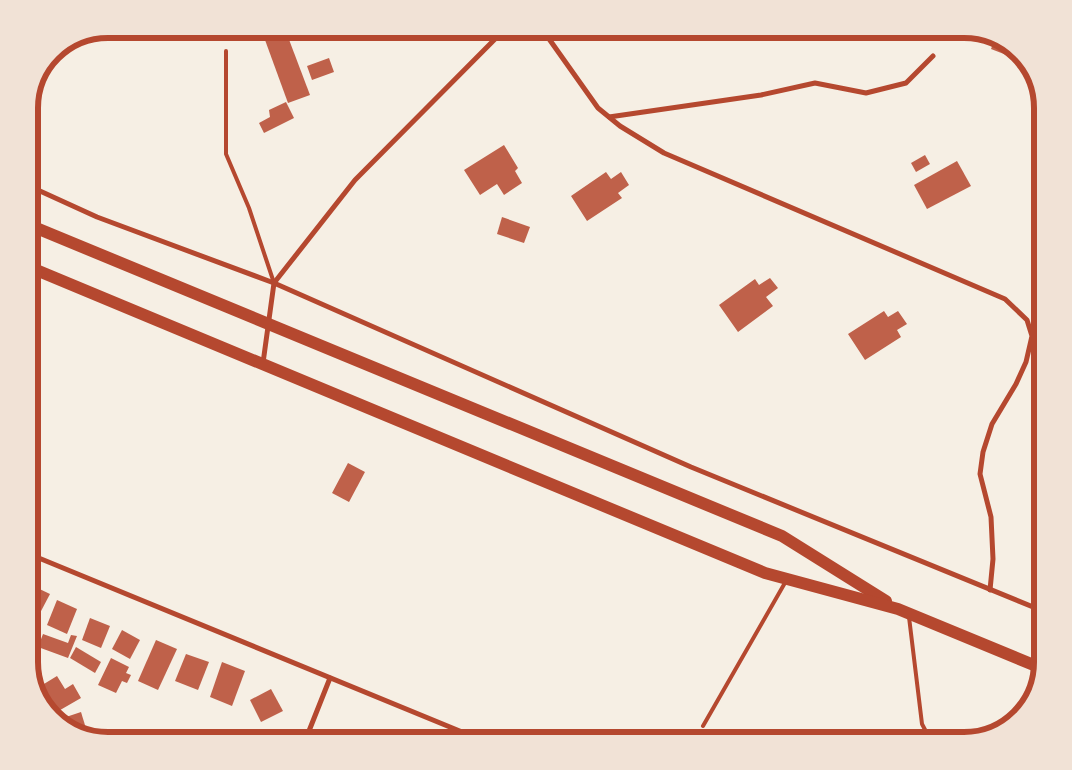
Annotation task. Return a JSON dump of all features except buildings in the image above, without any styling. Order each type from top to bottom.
[{"type":"highway","points":[[38,229],[782,536],[903,611]]},
{"type":"highway","points":[[38,270],[765,573],[903,611],[1034,665]]},
{"type":"street","points":[[263,364],[274,283],[355,180],[496,38]]},
{"type":"street","points":[[547,38],[598,108],[664,154],[1006,299],[1027,320],[1032,336],[1026,362],[1016,384],[992,424],[983,452],[980,474],[991,517],[993,559],[990,590]]},
{"type":"street","points":[[609,117],[761,95],[815,83],[866,93],[906,83],[933,56]]},
{"type":"street","points":[[38,190],[97,217],[274,283],[691,467],[1034,608]]},
{"type":"street","points":[[38,558],[462,732]]},
{"type":"street","points":[[309,732],[330,678]]},
{"type":"lane","points":[[226,51],[226,154],[249,208],[274,283]]},
{"type":"lane","points":[[703,726],[787,579]]},
{"type":"lane","points":[[903,611],[922,724],[926,732]]}]
